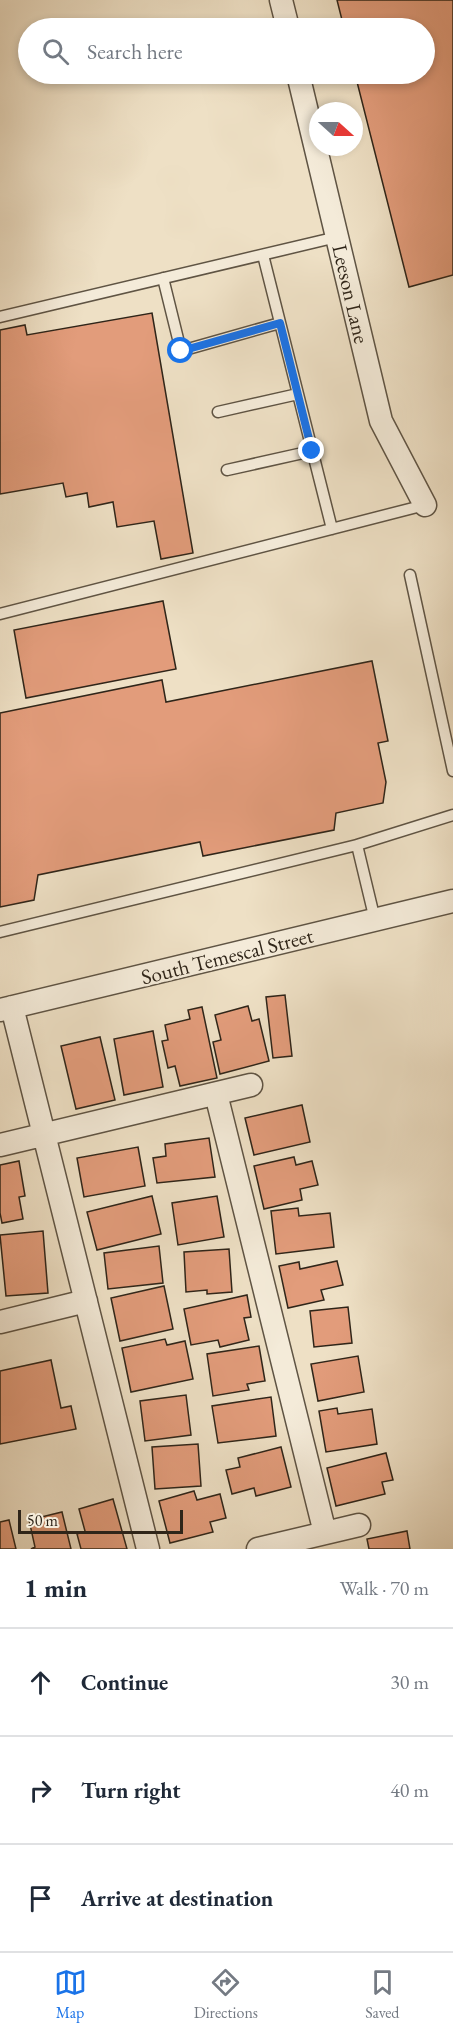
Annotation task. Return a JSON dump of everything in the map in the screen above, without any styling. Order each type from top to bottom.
[{"type":"street","points":[[281,0],[286,18]]},
{"type":"street","name":"Leeson Lane","points":[[300,84],[381,421],[425,505]]},
{"type":"street","name":"South Temescal Street","points":[[6,1009],[453,901]]},
{"type":"street","points":[[6,1009],[44,1135],[148,1549]]},
{"type":"street","points":[[0,1145],[251,1085]]},
{"type":"street","points":[[216,1094],[325,1533]]},
{"type":"street","points":[[0,1322],[86,1301]]},
{"type":"street","points":[[258,1549],[359,1525]]},
{"type":"lane","points":[[0,317],[337,237]]},
{"type":"lane","points":[[263,255],[332,529]]},
{"type":"lane","points":[[163,278],[181,351],[280,323]]},
{"type":"lane","points":[[218,412],[298,394]]},
{"type":"lane","points":[[227,470],[312,451]]},
{"type":"lane","points":[[0,614],[425,505]]},
{"type":"lane","points":[[410,574],[453,771]]},
{"type":"lane","points":[[0,932],[357,845],[453,815]]},
{"type":"lane","points":[[357,845],[375,920]]},
{"type":"building","points":[[337,0],[453,0],[453,275],[409,287],[358,84],[435,84],[435,18],[342,18]]},
{"type":"building","points":[[152,313],[193,553],[161,559],[154,521],[117,527],[113,502],[89,507],[87,493],[66,497],[63,483],[0,494],[0,330],[25,325],[27,335]]},
{"type":"building","points":[[163,601],[176,669],[26,698],[14,630]]},
{"type":"building","points":[[372,661],[388,741],[378,743],[386,782],[383,803],[336,813],[334,830],[203,856],[200,842],[38,875],[34,900],[0,907],[0,713],[162,680],[166,702]]},
{"type":"building","points":[[285,995],[292,1056],[273,1058],[266,997]]},
{"type":"building","points":[[248,1006],[252,1021],[259,1019],[269,1061],[220,1074],[213,1042],[221,1040],[215,1015]]},
{"type":"building","points":[[202,1007],[217,1078],[180,1086],[175,1066],[168,1068],[162,1041],[168,1040],[165,1025],[190,1019],[188,1010]]},
{"type":"building","points":[[153,1031],[163,1087],[124,1095],[114,1039]]},
{"type":"building","points":[[100,1037],[115,1100],[76,1109],[61,1046]]},
{"type":"building","points":[[302,1105],[310,1142],[254,1155],[245,1118]]},
{"type":"building","points":[[209,1138],[215,1177],[157,1183],[153,1158],[166,1156],[165,1144]]},
{"type":"building","points":[[138,1147],[145,1186],[84,1197],[77,1158]]},
{"type":"building","points":[[294,1157],[296,1165],[312,1161],[318,1185],[300,1189],[302,1200],[264,1209],[254,1166]]},
{"type":"building","points":[[19,1161],[25,1196],[19,1197],[23,1219],[2,1223],[0,1165]]},
{"type":"building","points":[[152,1196],[161,1234],[97,1250],[87,1212]]},
{"type":"building","points":[[217,1196],[224,1237],[178,1245],[172,1203]]},
{"type":"building","points":[[298,1208],[299,1216],[330,1213],[334,1247],[276,1254],[271,1211]]},
{"type":"building","points":[[43,1231],[48,1293],[6,1296],[0,1235]]},
{"type":"building","points":[[159,1246],[163,1283],[108,1289],[104,1253]]},
{"type":"building","points":[[229,1249],[232,1292],[207,1294],[207,1290],[186,1292],[184,1252]]},
{"type":"building","points":[[337,1261],[343,1285],[321,1290],[324,1300],[288,1308],[279,1266],[299,1262],[300,1269]]},
{"type":"building","points":[[164,1286],[173,1329],[120,1341],[111,1298]]},
{"type":"building","points":[[247,1295],[251,1317],[244,1318],[249,1340],[220,1347],[218,1340],[191,1345],[184,1309]]},
{"type":"building","points":[[348,1307],[352,1343],[314,1347],[310,1311]]},
{"type":"building","points":[[165,1339],[167,1345],[185,1341],[193,1379],[131,1392],[122,1348]]},
{"type":"building","points":[[259,1346],[265,1381],[247,1384],[249,1390],[213,1396],[207,1354]]},
{"type":"building","points":[[358,1356],[364,1392],[318,1401],[311,1364]]},
{"type":"building","points":[[51,1360],[61,1408],[71,1406],[76,1429],[0,1444],[0,1371]]},
{"type":"building","points":[[186,1395],[191,1435],[145,1441],[140,1401]]},
{"type":"building","points":[[271,1397],[276,1436],[218,1443],[212,1406]]},
{"type":"building","points":[[337,1408],[338,1414],[372,1409],[377,1444],[326,1452],[319,1411]]},
{"type":"building","points":[[198,1444],[201,1486],[155,1489],[152,1447]]},
{"type":"building","points":[[281,1447],[291,1487],[256,1496],[254,1488],[232,1494],[226,1470],[240,1467],[238,1458]]},
{"type":"building","points":[[386,1453],[393,1480],[382,1482],[385,1494],[336,1506],[327,1468]]},
{"type":"building","points":[[194,1491],[197,1500],[220,1494],[226,1518],[210,1522],[213,1532],[170,1543],[159,1501]]},
{"type":"building","points":[[113,1499],[127,1549],[81,1549],[77,1534],[85,1531],[79,1509]]},
{"type":"building","points":[[62,1512],[71,1549],[31,1549],[35,1547],[29,1520]]},
{"type":"building","points":[[9,1520],[16,1549],[0,1549],[0,1522]]},
{"type":"building","points":[[407,1531],[410,1549],[369,1549],[367,1539]]},
{"type":"route","points":[[181,351],[280,323],[312,451]]}]
